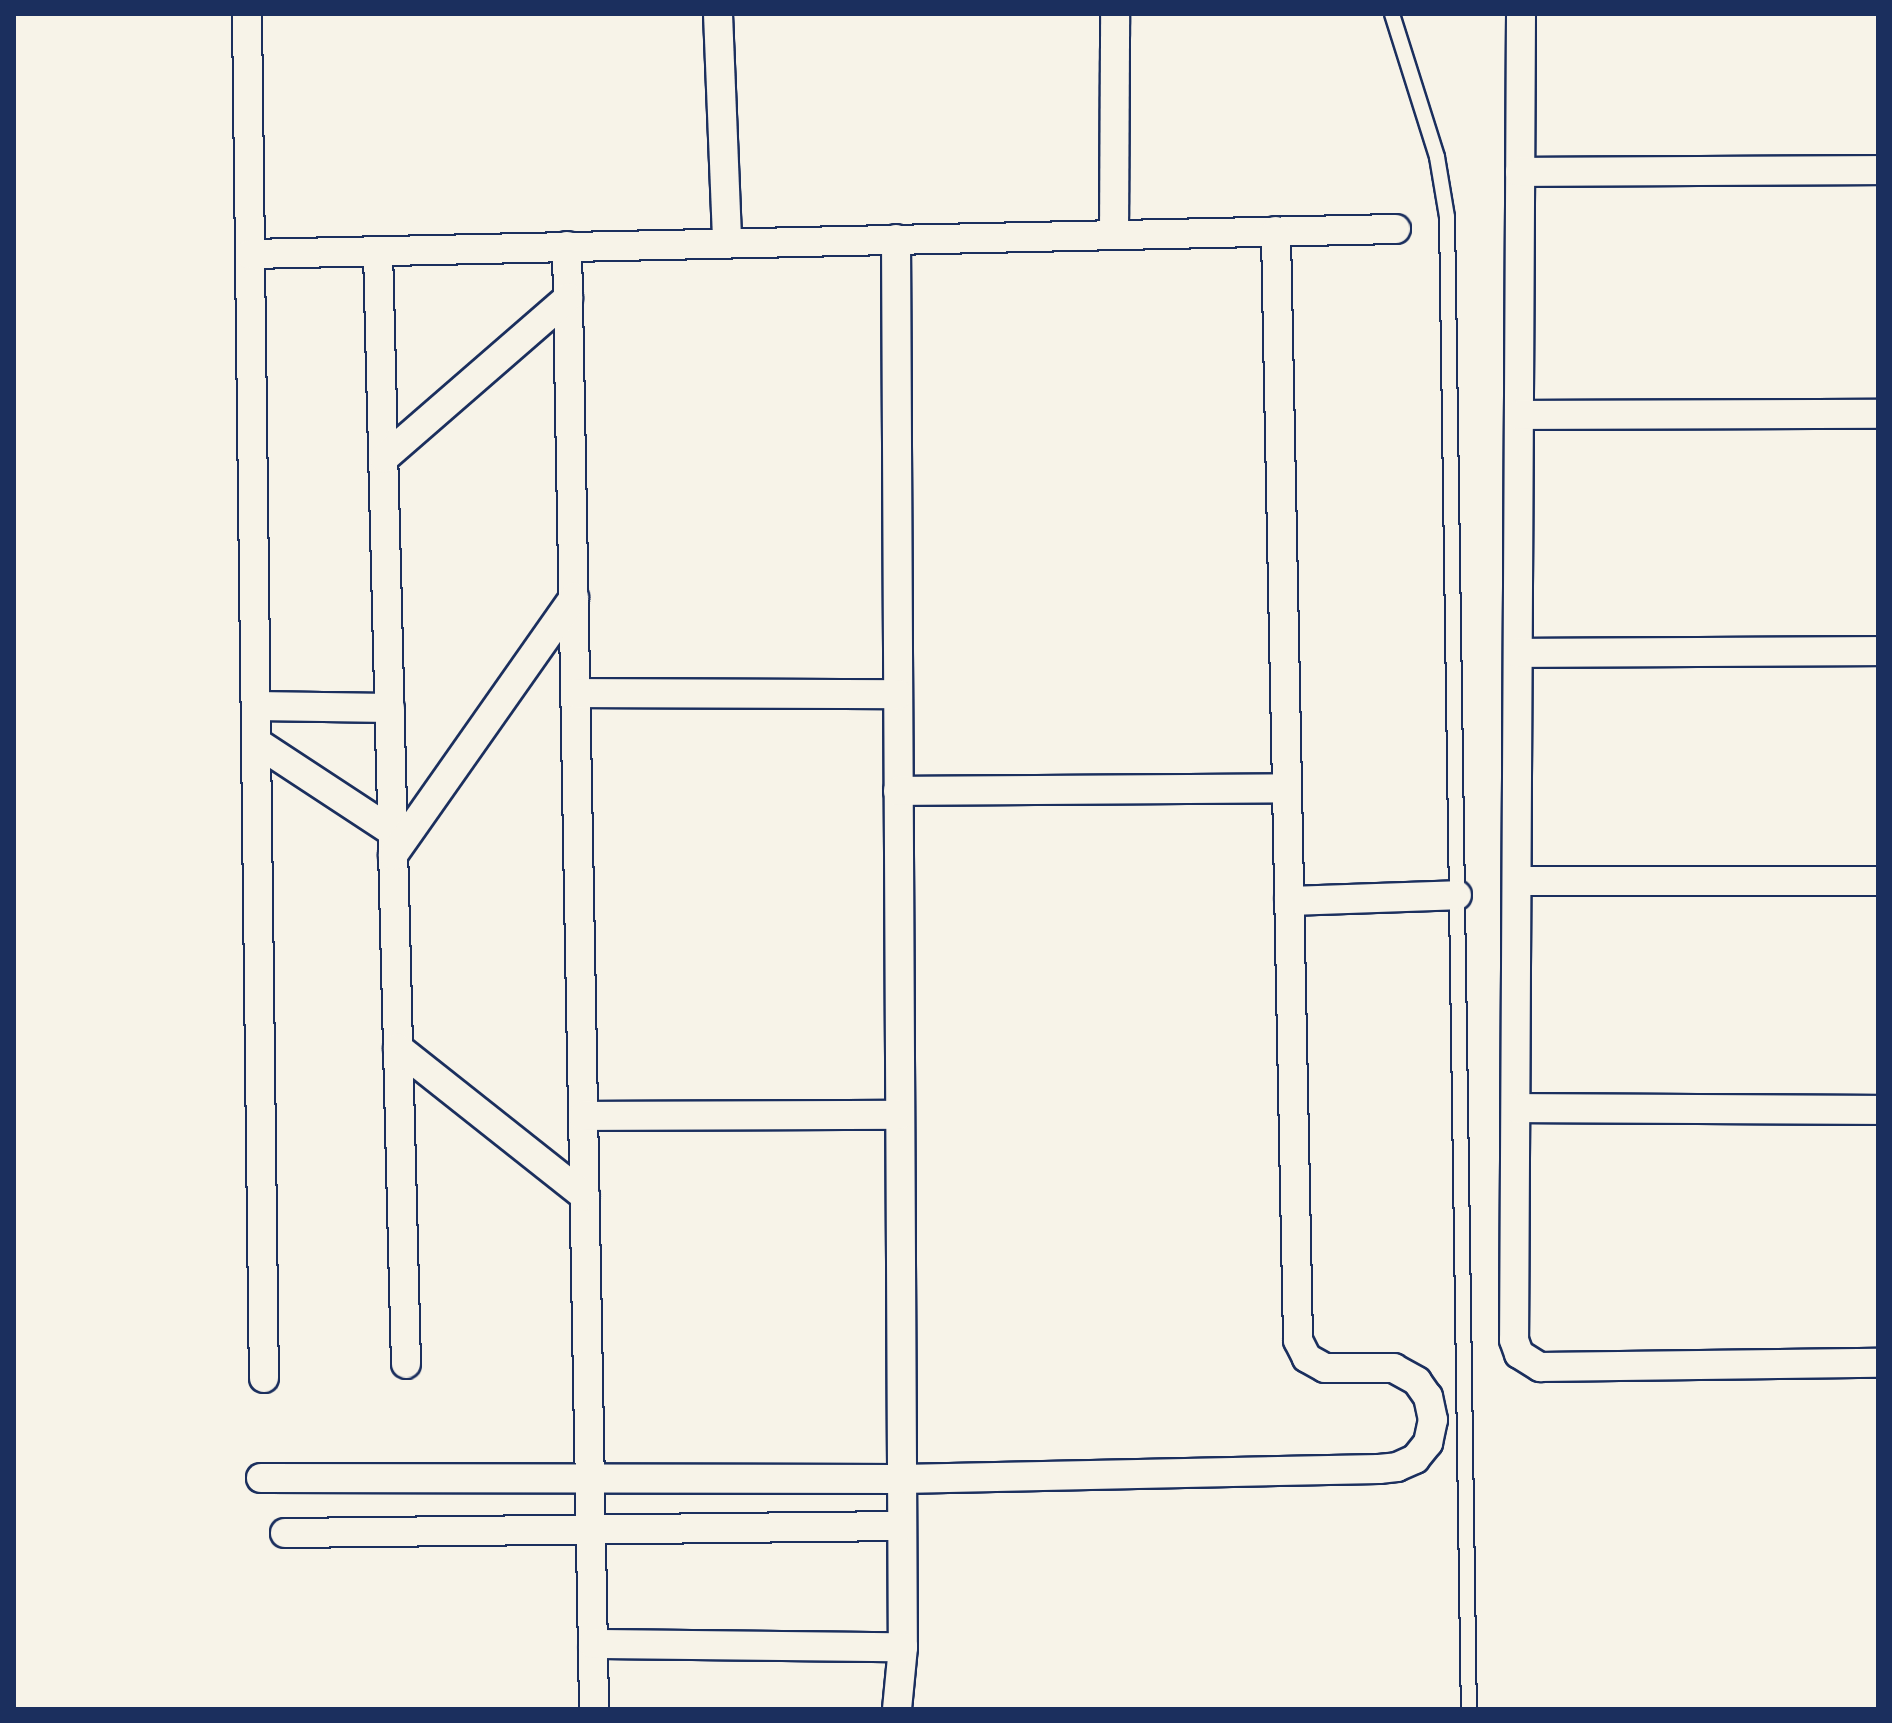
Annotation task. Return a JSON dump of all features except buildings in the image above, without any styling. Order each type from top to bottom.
[{"type":"street","points":[[247,14],[264,1378]]},
{"type":"street","points":[[718,14],[727,243]]},
{"type":"street","points":[[1114,234],[1115,14]]},
{"type":"street","points":[[1521,14],[1514,1340],[1519,1354],[1540,1367],[1878,1363]]},
{"type":"street","points":[[1520,172],[1878,170]]},
{"type":"street","points":[[250,254],[1396,229]]},
{"type":"street","points":[[261,1478],[901,1479],[1379,1469],[1397,1467],[1415,1459],[1428,1443],[1433,1420],[1428,1397],[1417,1381],[1394,1368],[1325,1368],[1307,1358],[1298,1340],[1276,231]]},
{"type":"street","points":[[896,239],[903,1647],[897,1709]]},
{"type":"street","points":[[567,246],[594,1709]]},
{"type":"street","points":[[378,251],[406,1364]]},
{"type":"street","points":[[384,458],[568,298]]},
{"type":"street","points":[[1519,415],[1878,414]]},
{"type":"street","points":[[393,844],[574,597]]},
{"type":"street","points":[[1518,653],[1878,651]]},
{"type":"street","points":[[575,693],[898,694]]},
{"type":"street","points":[[256,706],[390,708]]},
{"type":"street","points":[[256,742],[393,844]]},
{"type":"street","points":[[898,791],[1287,788]]},
{"type":"street","points":[[1517,881],[1878,881]]},
{"type":"street","points":[[1289,901],[1457,895]]},
{"type":"street","points":[[398,1048],[585,1196]]},
{"type":"street","points":[[1517,1108],[1878,1110]]},
{"type":"street","points":[[583,1116],[900,1115]]},
{"type":"street","points":[[285,1533],[902,1526]]},
{"type":"street","points":[[593,1644],[903,1647]]},
{"type":"lane","points":[[1392,14],[1437,157],[1447,217],[1469,1709]]}]
